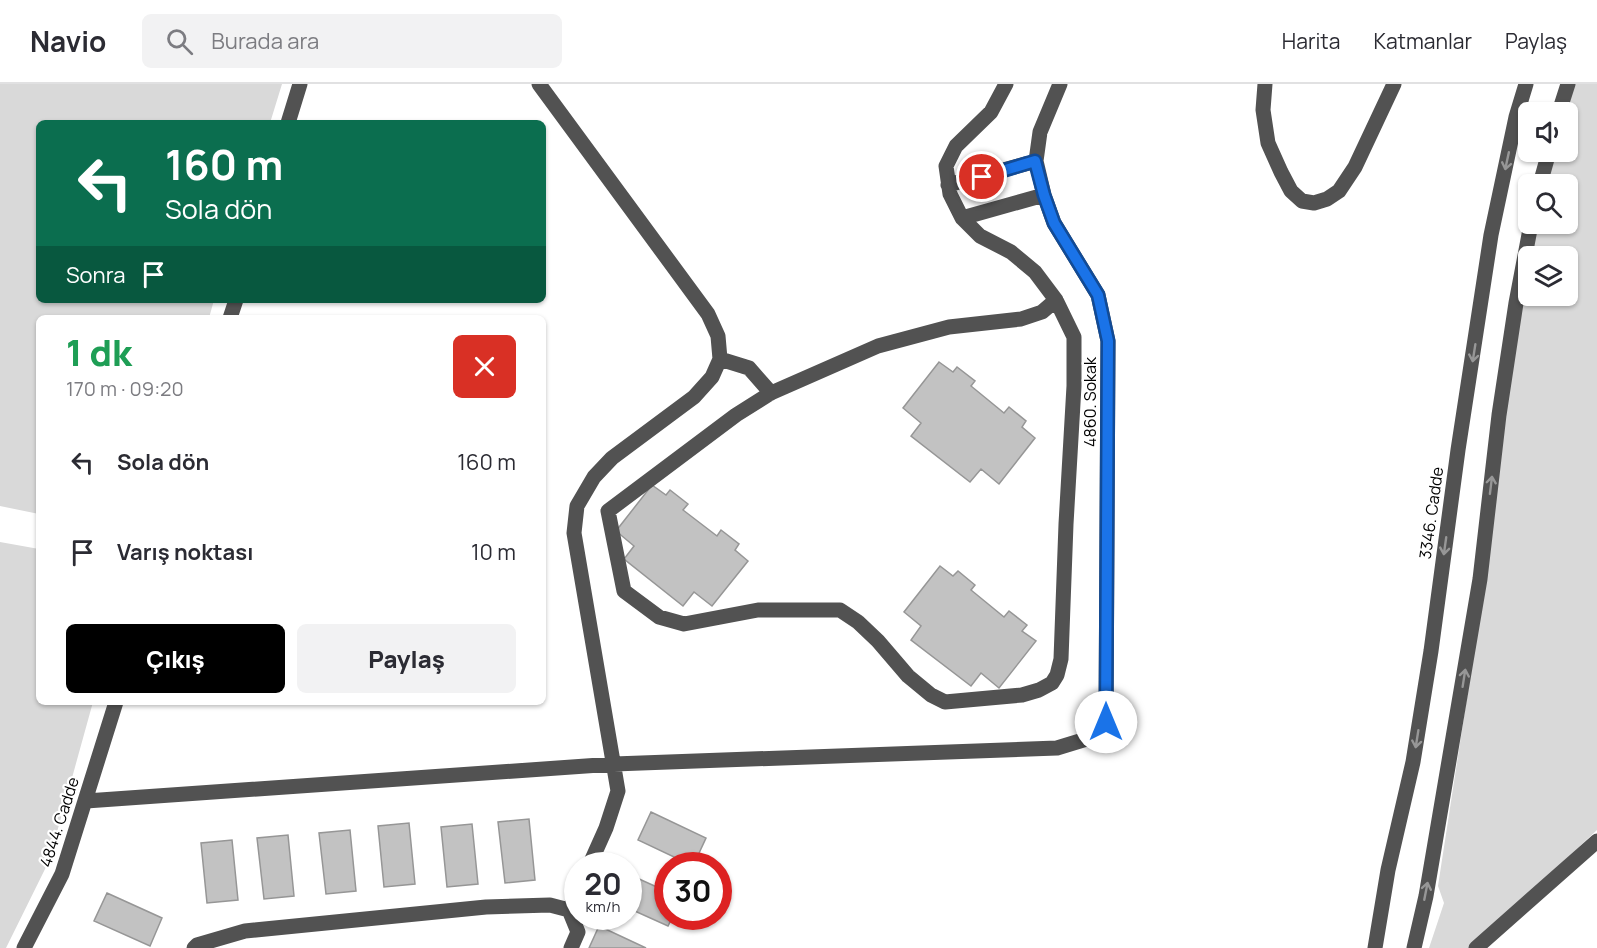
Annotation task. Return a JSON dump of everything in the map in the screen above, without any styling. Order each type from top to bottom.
[{"type":"street","points":[[289,120],[300,84]]},
{"type":"street","points":[[539,84],[708,314],[718,336],[720,359],[712,377],[694,397],[612,458],[594,477],[577,506],[574,533],[618,790],[606,828],[595,852]]},
{"type":"street","points":[[1006,84],[991,112],[956,146],[946,166],[950,194],[962,218],[980,236],[1011,252],[1035,272],[1056,300],[1074,337],[1074,386],[1061,659],[1052,683],[1022,695],[945,702],[908,676],[878,641],[858,622],[840,610],[758,610],[684,624],[659,616],[624,591],[608,512],[736,415],[771,393],[878,346],[949,327],[1021,319],[1042,312],[1056,300]]},
{"type":"street","name":"4860. Sokak","points":[[614,764],[1057,748],[1093,737],[1106,722],[1108,341],[1098,295],[1054,223],[1035,161],[1040,132],[1060,84]]},
{"type":"street","points":[[1265,84],[1263,110],[1268,143],[1291,191],[1302,201],[1314,203],[1327,199],[1339,190],[1355,167],[1394,84]]},
{"type":"street","name":"3346. Cadde","points":[[1375,948],[1388,870],[1413,762],[1430,662],[1458,450],[1491,235],[1516,117],[1526,84]]},
{"type":"street","points":[[1562,102],[1568,84]]},
{"type":"street","points":[[948,185],[1035,161]]},
{"type":"street","points":[[962,218],[1044,195]]},
{"type":"street","points":[[1414,948],[1428,884],[1480,579],[1499,415],[1529,234]]},
{"type":"street","points":[[720,359],[749,368],[771,393]]},
{"type":"street","name":"4844. Cadde","points":[[24,948],[62,874],[115,705]]},
{"type":"street","points":[[86,801],[614,764]]},
{"type":"street","points":[[1476,948],[1597,841]]},
{"type":"street","points":[[194,948],[197,945],[245,931],[486,907],[550,905],[564,909]]},
{"type":"street","points":[[571,948],[577,930]]},
{"type":"shaded area","points":[[0,84],[282,84],[271,120],[36,120],[36,303],[213,303],[210,315],[36,315],[36,513],[0,506]]},
{"type":"shaded area","points":[[1567,84],[1597,84],[1597,830],[1471,948],[1429,948],[1444,903],[1438,886],[1472,665],[1520,306],[1578,306],[1578,246],[1528,246],[1530,234],[1578,234],[1578,174],[1542,174],[1544,162],[1578,162],[1578,102],[1562,102]]},
{"type":"shaded area","points":[[0,542],[36,548],[36,705],[92,705],[49,861],[6,948],[0,948]]},
{"type":"building","points":[[939,362],[953,372],[957,367],[975,381],[971,386],[1004,413],[1009,407],[1026,421],[1022,427],[1035,438],[999,484],[981,469],[970,482],[911,436],[921,423],[903,408]]},
{"type":"building","points":[[652,485],[666,495],[670,490],[688,504],[683,510],[717,536],[721,530],[739,544],[735,550],[748,561],[712,606],[694,592],[683,606],[624,559],[634,546],[616,531]]},
{"type":"building","points":[[940,566],[953,576],[958,571],[975,585],[971,590],[1004,617],[1009,611],[1027,625],[1022,631],[1036,641],[999,688],[981,673],[971,686],[911,640],[921,626],[904,612]]},
{"type":"building","points":[[651,812],[706,838],[700,852],[663,852],[638,840]]},
{"type":"building","points":[[529,819],[535,880],[505,883],[498,822]]},
{"type":"building","points":[[409,823],[415,884],[384,887],[378,826]]},
{"type":"building","points":[[472,824],[478,884],[447,887],[441,827]]},
{"type":"building","points":[[350,830],[356,891],[326,894],[319,833]]},
{"type":"building","points":[[288,835],[294,896],[264,899],[257,838]]},
{"type":"building","points":[[232,840],[238,900],[207,903],[201,843]]},
{"type":"building","points":[[642,880],[654,886],[654,920],[642,914]]},
{"type":"building","points":[[107,893],[162,918],[150,946],[94,921]]},
{"type":"building","points":[[597,930],[608,930],[646,948],[589,948]]},
{"type":"route","points":[[982,177],[1035,161],[1054,223],[1098,295],[1108,341],[1106,722]]}]
